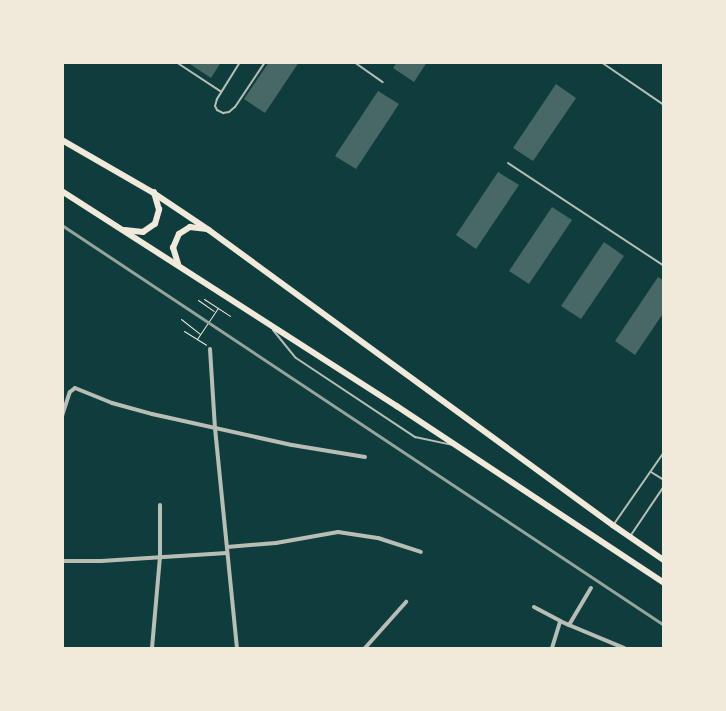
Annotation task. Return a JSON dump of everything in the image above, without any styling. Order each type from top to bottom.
[{"type":"highway","points":[[62,140],[154,193],[209,230],[613,525],[664,560]]},
{"type":"highway","points":[[62,190],[267,322],[664,583]]},
{"type":"highway","points":[[121,229],[143,232],[155,224],[159,210],[154,193]]},
{"type":"highway","points":[[178,264],[173,248],[179,234],[190,227],[209,230]]},
{"type":"street","points":[[210,348],[215,428],[236,648]]},
{"type":"street","points":[[62,416],[70,392],[75,388],[112,403],[215,428],[292,445],[364,457]]},
{"type":"street","points":[[152,648],[160,556],[160,504]]},
{"type":"street","points":[[227,547],[276,543],[338,532],[378,538],[421,552]]},
{"type":"street","points":[[62,560],[101,561],[227,553]]},
{"type":"street","points":[[569,625],[591,588]]},
{"type":"street","points":[[366,648],[406,602]]},
{"type":"street","points":[[534,607],[560,621],[624,648]]},
{"type":"street","points":[[552,648],[560,621]]},
{"type":"lane","points":[[176,62],[221,92]]},
{"type":"lane","points":[[240,62],[221,92],[215,106],[217,110],[229,112],[265,62]]},
{"type":"lane","points":[[354,62],[383,82]]},
{"type":"lane","points":[[600,62],[664,105]]},
{"type":"lane","points":[[508,163],[664,266]]},
{"type":"lane","points":[[267,322],[296,358],[407,432],[415,437],[455,446]]},
{"type":"lane","points":[[613,525],[664,452]]},
{"type":"lane","points":[[650,471],[664,480]]},
{"type":"lane","points":[[630,537],[664,486]]},
{"type":"path","points":[[204,299],[230,316]]},
{"type":"path","points":[[198,300],[215,311]]},
{"type":"path","points":[[196,339],[218,308]]},
{"type":"path","points":[[181,319],[200,334]]},
{"type":"path","points":[[184,331],[210,348]]},
{"type":"building","points":[[191,62],[221,62],[211,78],[190,64]]},
{"type":"building","points":[[269,62],[299,62],[265,113],[244,99]]},
{"type":"building","points":[[397,62],[427,62],[414,82],[393,68]]},
{"type":"building","points":[[556,84],[576,98],[533,161],[513,148]]},
{"type":"building","points":[[378,91],[399,104],[356,169],[335,156]]},
{"type":"building","points":[[498,172],[519,185],[476,249],[456,235]]},
{"type":"building","points":[[552,207],[572,220],[529,284],[509,271]]},
{"type":"building","points":[[604,242],[624,256],[581,319],[561,306]]},
{"type":"building","points":[[658,277],[664,281],[664,312],[635,355],[615,341]]},
{"type":"railway","points":[[62,225],[664,625]]}]
